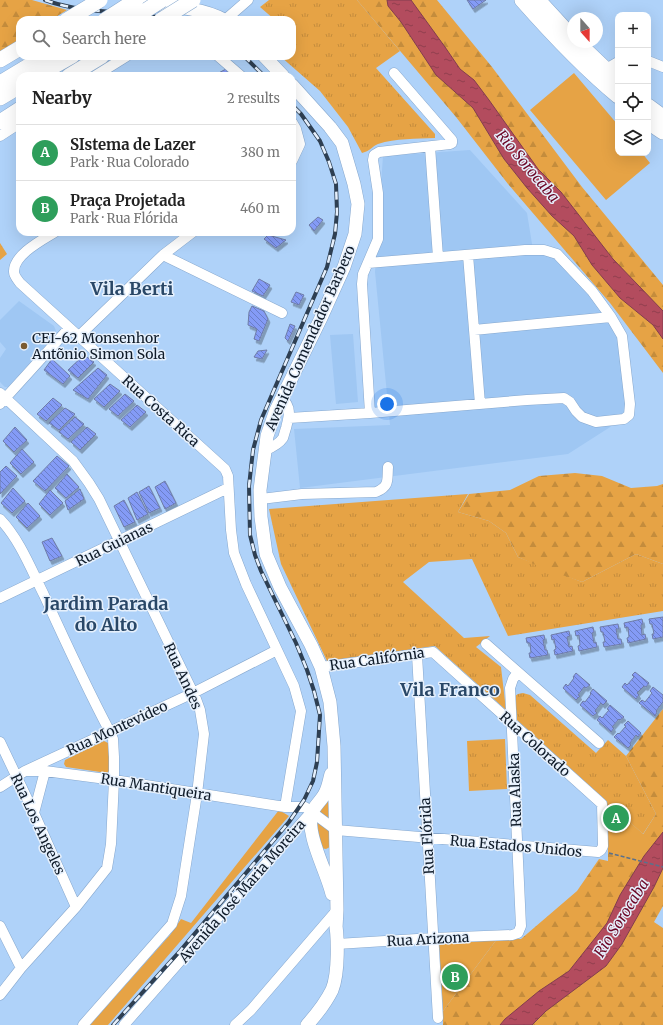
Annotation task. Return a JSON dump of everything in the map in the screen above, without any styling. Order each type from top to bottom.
[{"type":"highway","points":[[74,16],[100,0]]},
{"type":"highway","points":[[111,16],[136,0]]},
{"type":"highway","points":[[137,16],[162,0]]},
{"type":"highway","points":[[167,16],[193,0]]},
{"type":"highway","points":[[522,0],[560,42],[615,94]]},
{"type":"highway","points":[[538,0],[567,31]]},
{"type":"highway","points":[[586,48],[612,66]]},
{"type":"highway","points":[[0,60],[16,50]]},
{"type":"highway","points":[[18,72],[39,60]]},
{"type":"highway","points":[[44,72],[65,60]]},
{"type":"highway","points":[[76,72],[95,60]]},
{"type":"highway","points":[[0,82],[16,73]]},
{"type":"highway","points":[[0,98],[16,88]]},
{"type":"highway","points":[[0,114],[16,105]]},
{"type":"highway","points":[[651,108],[663,117]]},
{"type":"highway","points":[[0,122],[16,112]]},
{"type":"highway","points":[[651,124],[663,132]]},
{"type":"main road","points":[[128,0],[201,11],[219,16]]},
{"type":"main road","points":[[268,60],[279,72]]},
{"type":"main road","name":"Avenida Comendador Barbero","points":[[296,89],[330,127],[342,143],[358,204],[355,234],[344,267],[318,325],[276,410],[267,436],[264,451],[261,517],[266,554],[280,587],[321,667],[330,702],[334,765],[336,830],[336,928],[338,944],[332,989],[316,1015],[307,1025]]},
{"type":"main road","name":"Avenida Comendador Barbero","points":[[334,765],[325,794],[312,811],[310,829],[329,881],[336,912]]},
{"type":"main road","points":[[316,848],[322,852],[326,852],[334,849],[336,845]]},
{"type":"street","points":[[229,16],[248,0]]},
{"type":"street","points":[[101,72],[121,60]]},
{"type":"street","points":[[223,60],[236,72]]},
{"type":"street","points":[[651,62],[663,67]]},
{"type":"street","points":[[370,413],[362,284],[363,274],[378,240],[378,193],[373,160],[374,155],[379,152],[452,143],[452,140],[394,73]]},
{"type":"street","points":[[0,136],[16,125]]},
{"type":"street","points":[[296,129],[300,144],[296,152]]},
{"type":"street","points":[[430,146],[438,257]]},
{"type":"street","name":"Rua Costa Rica","points":[[49,236],[20,255],[15,265],[14,273],[20,283],[225,469],[228,476],[228,488]]},
{"type":"street","points":[[79,336],[163,255],[188,236]]},
{"type":"street","points":[[289,418],[564,398],[570,402],[582,417],[596,422],[624,419],[629,415],[630,404],[622,336],[611,317],[592,291],[557,254],[544,250],[368,263]]},
{"type":"street","points":[[163,255],[282,313]]},
{"type":"street","points":[[468,255],[480,404]]},
{"type":"street","points":[[474,330],[611,317]]},
{"type":"street","points":[[2,398],[69,328]]},
{"type":"street","name":"Rua Andes","points":[[2,398],[73,461],[99,499],[193,693],[200,710],[204,734],[197,794],[181,896],[172,924],[83,1025]]},
{"type":"street","points":[[264,451],[273,446],[283,437],[289,418],[289,408],[282,398]]},
{"type":"street","points":[[261,500],[302,494],[376,492],[383,489],[387,484],[388,466]]},
{"type":"street","name":"Rua Guianas","points":[[0,598],[228,488]]},
{"type":"street","name":"Avenida José Maria Moreira","points":[[124,1025],[312,811],[305,807],[285,807],[301,710],[294,686],[246,584],[234,553],[228,488]]},
{"type":"street","points":[[0,519],[9,528],[37,580],[110,732],[113,739],[114,751],[111,844],[107,868],[76,907],[21,968],[0,995]]},
{"type":"street","points":[[486,644],[599,743]]},
{"type":"street","name":"Rua Montevideo","points":[[0,786],[11,781],[21,773],[193,693],[277,650]]},
{"type":"street","name":"Rua Califórnia","points":[[321,667],[433,652]]},
{"type":"street","name":"Rua Colorado","points":[[433,652],[602,804],[603,846],[601,850]]},
{"type":"street","name":"Rua Flórida","points":[[417,654],[438,1018]]},
{"type":"street","name":"Rua Alaska","points":[[518,672],[513,679],[510,688],[521,926],[518,933]]},
{"type":"street","name":"Rua Los Angeles","points":[[0,742],[21,773],[34,814],[76,907]]},
{"type":"street","points":[[34,814],[44,772]]},
{"type":"street","name":"Rua Mantiqueira","points":[[21,773],[44,772],[114,780],[285,807]]},
{"type":"street","points":[[312,811],[336,830]]},
{"type":"street","name":"Rua Estados Unidos","points":[[336,830],[517,846],[598,852],[601,850]]},
{"type":"street","points":[[235,1025],[251,1010],[336,912]]},
{"type":"street","points":[[0,926],[21,968]]},
{"type":"street","name":"Rua Arizona","points":[[338,944],[512,935],[518,933]]},
{"type":"path","points":[[601,850],[663,867]]},
{"type":"shaded area","points":[[470,150],[527,213],[533,250],[557,254],[622,336],[629,415],[568,454],[300,488],[294,429],[390,425],[375,272],[383,156]]},
{"type":"shaded area","name":"CEI-62 Monsenhor Antõnio Simon Sola","points":[[19,301],[54,326],[56,331],[55,335],[8,387],[5,387],[0,382],[0,358],[6,349],[0,342],[0,320]]},
{"type":"shaded area","points":[[353,334],[358,402],[336,404],[330,335]]},
{"type":"green space","points":[[0,0],[32,0],[67,10],[57,16],[16,16],[16,42],[0,52]]},
{"type":"green space","points":[[269,0],[357,0],[400,51],[376,68],[435,134],[435,138],[406,139],[385,142],[362,153],[348,127],[320,91],[285,60],[296,60],[296,16],[270,16],[260,7]]},
{"type":"green space","points":[[357,0],[437,0],[492,67],[582,187],[663,285],[663,373],[610,303],[508,184],[456,117]]},
{"type":"green space","points":[[574,73],[615,121],[615,156],[644,156],[650,163],[606,200],[530,110]]},
{"type":"green space","points":[[0,243],[7,254],[0,260]]},
{"type":"green space","points":[[575,473],[602,476],[631,488],[657,486],[663,484],[663,564],[636,554],[582,582],[545,569],[518,557],[506,533],[489,521],[458,512],[469,494],[510,490],[539,476]]},
{"type":"green space","points":[[468,494],[458,512],[489,521],[506,533],[518,557],[582,582],[636,554],[663,564],[663,611],[508,636],[472,559],[429,562],[403,582],[464,638],[490,636],[476,647],[501,667],[506,710],[435,646],[327,661],[281,564],[269,509]]},
{"type":"green space","points":[[523,693],[530,695],[596,753],[608,740],[626,756],[656,814],[643,834],[517,720],[515,696]]},
{"type":"green space","points":[[663,709],[663,906],[654,922],[663,928],[663,1025],[443,1025],[443,1011],[497,939],[521,939],[577,891],[599,859],[608,861],[608,853],[628,858],[656,814],[626,756]]},
{"type":"green space","points":[[505,739],[507,789],[469,791],[467,741]]},
{"type":"green space","points":[[104,741],[108,743],[111,757],[110,770],[107,773],[66,767],[64,764],[65,760]]},
{"type":"green space","points":[[333,781],[330,847],[326,849],[321,848],[314,815]]},
{"type":"green space","points":[[607,801],[654,844],[640,862],[608,853]]},
{"type":"green space","points":[[279,810],[289,816],[108,1025],[90,1025],[170,935],[181,919],[191,923]]},
{"type":"green space","points":[[497,939],[443,1011],[439,943]]},
{"type":"water","name":"Rio Sorocaba","points":[[387,0],[411,0],[460,69],[474,80],[538,169],[561,192],[613,259],[663,311],[663,339],[653,325],[620,298],[592,265],[574,236],[552,216],[527,188],[504,159],[473,108],[436,75],[401,22],[388,6]]},
{"type":"water","name":"Rio Sorocaba","points":[[663,832],[663,868],[622,944],[606,966],[546,1011],[532,1025],[500,1025],[505,1019],[539,991],[569,971],[607,923],[620,895],[644,856]]},
{"type":"building","points":[[467,0],[486,0],[473,9]]},
{"type":"building","points":[[226,69],[228,72],[220,72]]},
{"type":"building","points":[[318,217],[323,220],[314,231],[309,225]]},
{"type":"building","points":[[267,236],[272,236],[286,240],[276,248],[264,239]]},
{"type":"building","points":[[259,279],[270,285],[263,296],[252,291]]},
{"type":"building","points":[[296,292],[304,295],[299,305],[291,302]]},
{"type":"building","points":[[252,306],[264,311],[268,319],[259,341],[254,339],[257,329],[248,325],[249,312]]},
{"type":"building","points":[[290,324],[295,326],[288,341],[285,338]]},
{"type":"building","points":[[267,350],[262,359],[254,357],[258,351]]},
{"type":"building","points":[[84,355],[94,362],[78,378],[68,370]]},
{"type":"building","points":[[52,359],[70,376],[63,384],[44,370]]},
{"type":"building","points":[[98,368],[107,375],[88,399],[73,390]]},
{"type":"building","points":[[110,384],[120,391],[104,407],[94,399]]},
{"type":"building","points":[[125,394],[134,401],[118,416],[109,409]]},
{"type":"building","points":[[53,398],[62,405],[46,421],[37,414]]},
{"type":"building","points":[[137,405],[146,412],[130,427],[121,420]]},
{"type":"building","points":[[65,408],[75,414],[59,430],[49,423]]},
{"type":"building","points":[[75,417],[84,424],[68,439],[59,432]]},
{"type":"building","points":[[15,427],[27,440],[14,452],[3,441]]},
{"type":"building","points":[[87,427],[96,434],[80,450],[71,442]]},
{"type":"building","points":[[22,449],[34,462],[21,474],[10,463]]},
{"type":"building","points":[[57,456],[69,466],[45,491],[33,481]]},
{"type":"building","points":[[6,466],[17,476],[0,494],[0,472]]},
{"type":"building","points":[[67,474],[79,487],[66,498],[55,488]]},
{"type":"building","points":[[165,481],[176,503],[165,509],[155,487]]},
{"type":"building","points":[[149,486],[160,508],[149,513],[139,492]]},
{"type":"building","points":[[13,488],[25,501],[12,513],[1,503]]},
{"type":"building","points":[[80,489],[84,499],[68,510],[65,501]]},
{"type":"building","points":[[50,490],[63,503],[50,515],[39,504]]},
{"type":"building","points":[[137,492],[148,514],[137,520],[128,498]]},
{"type":"building","points":[[124,500],[135,522],[124,527],[114,506]]},
{"type":"building","points":[[28,503],[40,516],[27,528],[16,517]]},
{"type":"building","points":[[52,538],[62,556],[50,561],[42,542]]},
{"type":"building","points":[[663,617],[663,637],[653,639],[652,634],[654,634],[652,624],[650,624],[649,619]]},
{"type":"building","points":[[642,619],[642,635],[645,634],[646,639],[628,643],[628,627],[625,628],[624,623]]},
{"type":"building","points":[[618,624],[619,629],[616,629],[618,639],[621,639],[622,644],[604,647],[603,642],[605,642],[603,632],[601,632],[600,627]]},
{"type":"building","points":[[593,627],[594,632],[592,633],[594,643],[596,642],[597,647],[579,651],[579,635],[576,636],[575,631]]},
{"type":"building","points":[[569,631],[570,636],[567,637],[569,647],[572,646],[573,651],[555,655],[554,650],[556,649],[554,639],[552,640],[551,635]]},
{"type":"building","points":[[544,635],[545,640],[543,640],[545,650],[547,650],[548,655],[530,658],[530,643],[527,643],[526,638]]},
{"type":"building","points":[[635,672],[649,683],[637,693],[639,695],[636,699],[622,687],[625,683],[627,685],[634,677],[632,675]]},
{"type":"building","points":[[576,673],[590,685],[586,688],[584,687],[578,695],[580,696],[576,700],[563,688],[566,684],[568,686]]},
{"type":"building","points":[[653,687],[663,695],[663,702],[656,711],[655,716],[639,703],[642,700],[645,702],[652,693],[650,691]]},
{"type":"building","points":[[593,689],[607,701],[603,705],[601,703],[595,711],[597,713],[593,716],[580,705],[583,701],[585,702]]},
{"type":"building","points":[[610,705],[624,717],[620,720],[619,719],[612,727],[614,728],[611,732],[597,720],[600,716],[602,718],[609,710],[607,709]]},
{"type":"building","points":[[628,721],[641,733],[638,737],[636,735],[628,748],[614,737],[626,726],[624,725]]},
{"type":"railway","points":[[45,0],[77,8],[150,16]]},
{"type":"railway","points":[[248,60],[260,72]]},
{"type":"railway","points":[[113,1025],[180,951],[289,822],[304,800],[313,781],[317,762],[320,715],[314,691],[296,643],[261,571],[250,535],[249,486],[253,450],[261,420],[327,267],[335,234],[337,212],[336,184],[320,141],[296,109]]},
{"type":"place","name":"CEI-62 Monsenhor Antõnio Simon Sola","points":[[24,346]]},
{"type":"place","name":"SIstema de Lazer","points":[[616,818]]},
{"type":"place","name":"Praça Projetada","points":[[455,977]]},
{"type":"district","name":"Vila Berti","points":[[132,288]]},
{"type":"district","name":"Jardim Parada do Alto","points":[[106,613]]},
{"type":"district","name":"Vila Franco","points":[[450,689]]}]
